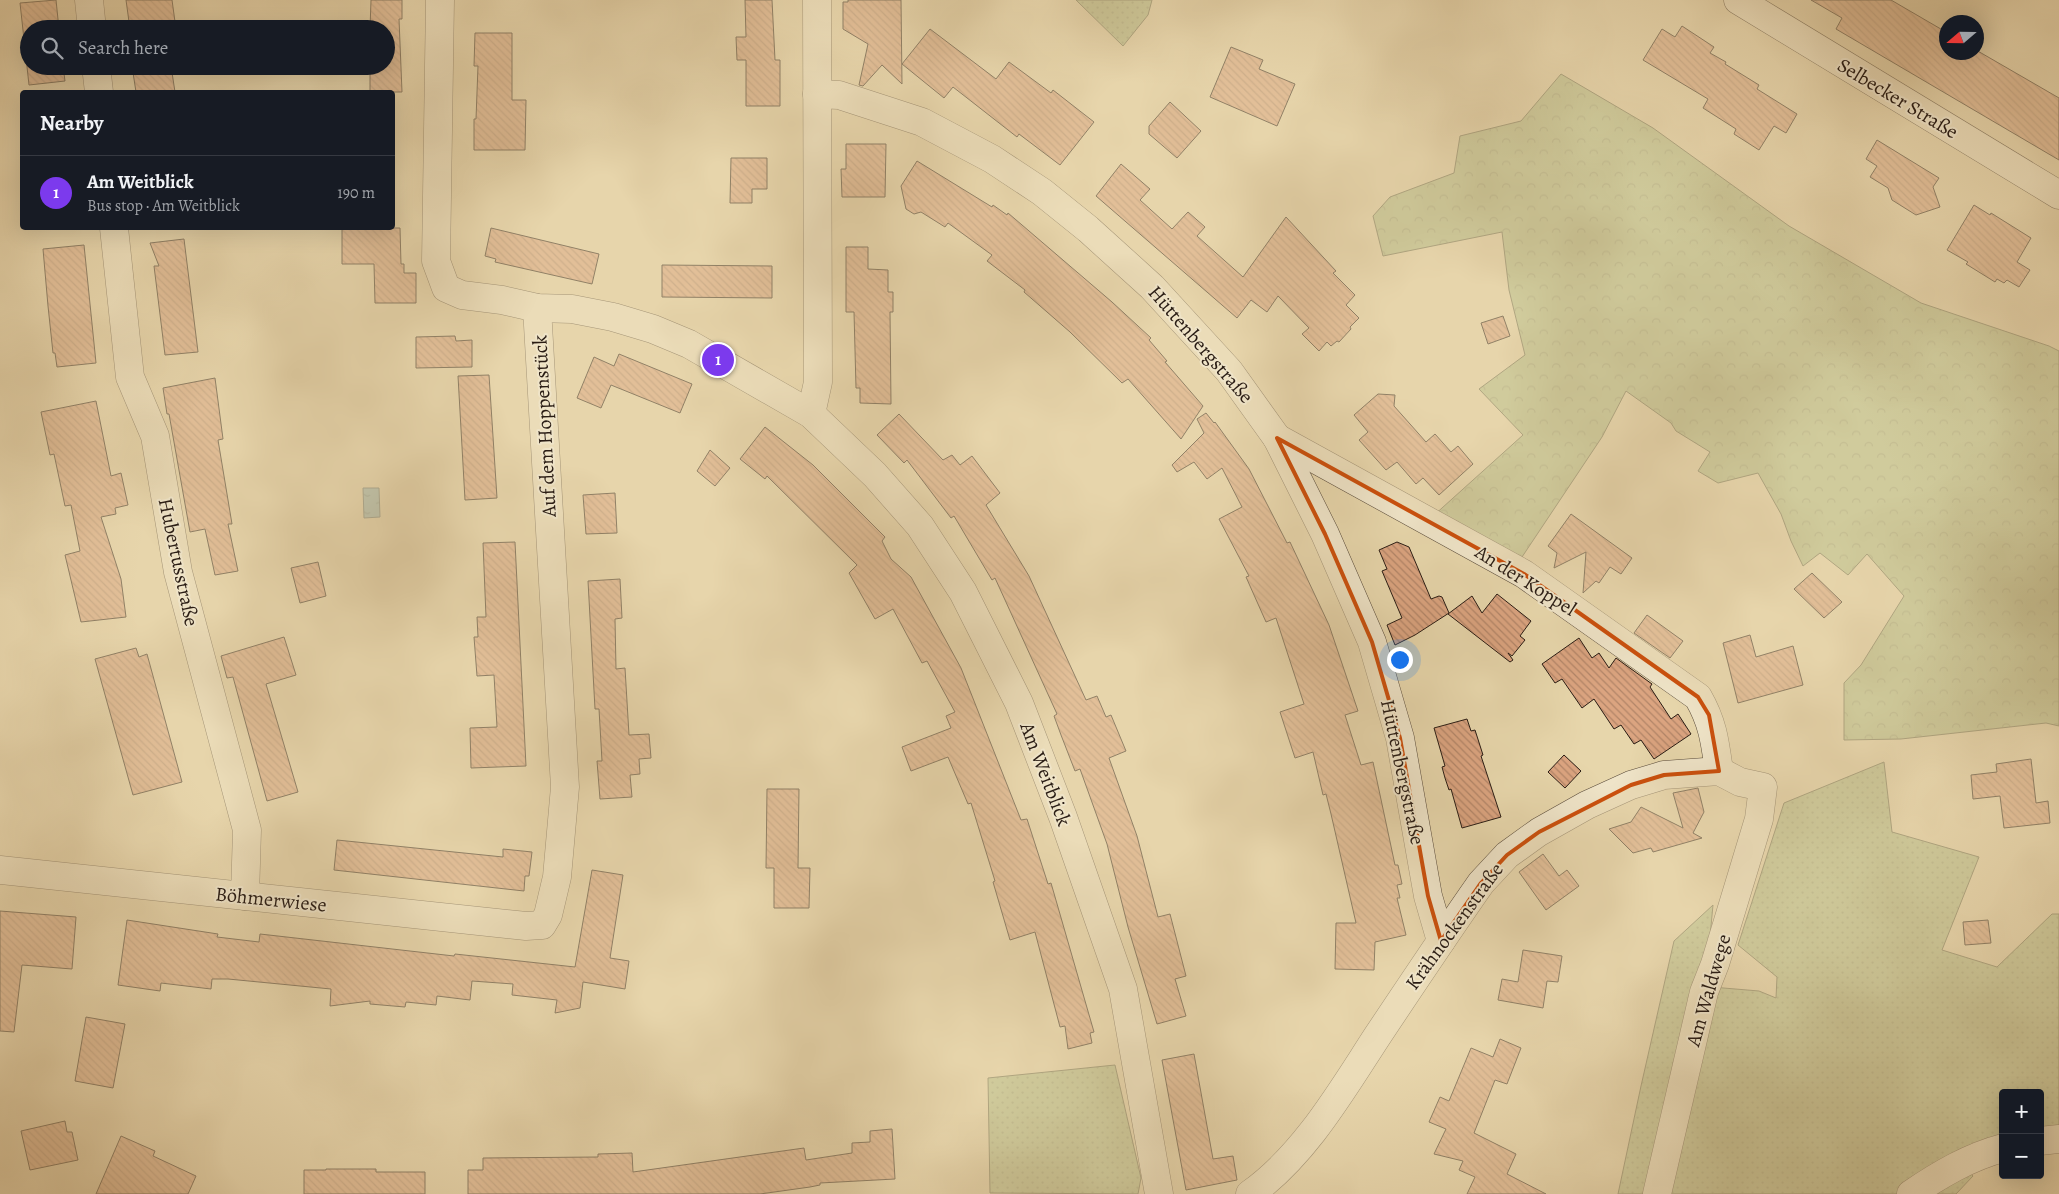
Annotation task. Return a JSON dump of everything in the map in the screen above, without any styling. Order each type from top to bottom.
[{"type":"street","points":[[89,0],[91,20]]},
{"type":"street","name":"Auf dem Hoppenstück","points":[[440,0],[436,261],[446,288],[462,295],[502,300],[537,308],[565,787],[557,877],[548,915],[542,925]]},
{"type":"street","points":[[811,414],[818,382],[817,0]]},
{"type":"street","name":"Selbecker Straße","points":[[1738,0],[2059,195]]},
{"type":"street","points":[[97,75],[99,90]]},
{"type":"street","name":"Hüttenbergstraße","points":[[817,94],[839,95],[922,122],[992,159],[1042,192],[1088,229],[1152,287],[1230,371],[1277,438],[1325,534],[1372,642],[1400,738],[1428,896],[1440,941]]},
{"type":"street","name":"Hubertusstraße","points":[[114,230],[130,377],[155,436],[178,572],[247,830],[246,896]]},
{"type":"street","name":"Am Weitblick","points":[[537,308],[572,309],[653,329],[718,360],[811,414],[875,475],[920,526],[964,592],[1019,703],[1063,817],[1123,989],[1159,1194]]},
{"type":"street","name":"An der Koppel","points":[[1277,438],[1524,574],[1698,697],[1708,715],[1714,736],[1719,771]]},
{"type":"street","name":"Am Waldwege","points":[[1657,1194],[1704,992],[1715,964],[1759,819],[1763,787],[1740,782],[1719,771]]},
{"type":"street","name":"Krähnockenstraße","points":[[1250,1194],[1268,1181],[1299,1150],[1480,883],[1506,854],[1539,832],[1588,805],[1631,785],[1664,775],[1719,771]]},
{"type":"street","name":"Böhmerwiese","points":[[0,870],[526,926],[542,925]]},
{"type":"street","points":[[2044,1141],[2059,1139]]},
{"type":"street","points":[[1911,1194],[1956,1166],[1999,1149]]},
{"type":"highlighted area","points":[[1277,438],[1524,574],[1698,697],[1709,715],[1719,771],[1664,775],[1631,785],[1539,832],[1507,855],[1481,883],[1441,941],[1428,896],[1400,738],[1372,642],[1325,534]]},
{"type":"green space","points":[[1076,0],[1152,0],[1148,15],[1123,46]]},
{"type":"green space","points":[[1561,74],[1653,128],[1789,226],[1921,303],[2059,351],[2059,726],[2046,723],[1901,739],[1844,740],[1844,683],[1861,665],[1904,596],[1867,554],[1848,575],[1820,553],[1803,566],[1781,514],[1758,473],[1718,483],[1698,471],[1710,452],[1676,431],[1671,423],[1626,391],[1602,437],[1520,560],[1432,517],[1523,435],[1479,389],[1525,355],[1509,290],[1502,232],[1383,256],[1373,216],[1390,197],[1454,173],[1460,136],[1521,121]]},
{"type":"green space","points":[[1884,762],[1892,832],[1979,857],[1942,950],[1997,967],[2052,914],[2059,914],[2059,1149],[2044,1150],[2044,1089],[1999,1089],[1999,1158],[1967,1170],[1973,1176],[1956,1194],[1618,1194],[1674,941],[1713,905],[1708,958],[1700,986],[1759,991],[1776,998],[1777,977],[1738,945],[1784,803]]},
{"type":"green space","points":[[1115,1065],[1141,1178],[1138,1194],[990,1193],[988,1078]]},
{"type":"water","points":[[363,488],[379,488],[380,517],[364,518]]},
{"type":"building","points":[[56,0],[58,20],[22,20],[20,3]]},
{"type":"building","points":[[126,0],[172,0],[175,20],[129,20]]},
{"type":"building","points":[[371,0],[402,0],[402,19],[399,19],[402,92],[395,92],[395,90],[370,90],[370,75],[395,75],[395,20],[370,20]]},
{"type":"building","points":[[745,0],[772,0],[775,60],[780,60],[780,106],[746,106],[746,60],[737,60],[736,37],[746,37]]},
{"type":"building","points":[[848,0],[901,0],[902,84],[882,65],[863,86],[859,85],[868,44],[843,29],[843,2],[848,2]]},
{"type":"building","points":[[1811,0],[1891,0],[1939,28],[1939,60],[1984,60],[1984,55],[2059,98],[2059,160],[1836,29],[1842,18]]},
{"type":"building","points":[[1682,26],[1714,47],[1710,53],[1759,85],[1757,89],[1797,114],[1786,133],[1774,126],[1759,150],[1734,134],[1736,129],[1703,108],[1708,99],[1643,60],[1662,29],[1675,37]]},
{"type":"building","points":[[930,29],[996,79],[1009,62],[1051,93],[1053,90],[1094,122],[1060,165],[1019,134],[1017,137],[953,87],[944,98],[902,64]]},
{"type":"building","points":[[475,33],[512,33],[512,100],[526,100],[525,150],[474,150],[478,66],[474,66]]},
{"type":"building","points":[[1231,47],[1263,60],[1259,69],[1295,84],[1277,126],[1210,97]]},
{"type":"building","points":[[28,75],[64,75],[65,81],[29,85]]},
{"type":"building","points":[[133,75],[172,75],[175,90],[136,90]]},
{"type":"building","points":[[1170,102],[1201,131],[1177,158],[1149,134],[1149,126]]},
{"type":"building","points":[[1877,140],[1939,178],[1933,187],[1940,207],[1916,215],[1892,200],[1888,188],[1870,177],[1877,166],[1866,159]]},
{"type":"building","points":[[846,144],[886,144],[885,197],[842,197],[841,169],[846,169]]},
{"type":"building","points":[[731,158],[767,158],[767,189],[752,189],[752,203],[730,203]]},
{"type":"building","points":[[917,161],[992,207],[993,205],[1007,215],[1008,213],[1151,338],[1149,340],[1167,361],[1165,362],[1203,406],[1181,439],[1128,379],[1122,383],[1070,332],[1024,292],[1025,290],[987,261],[992,255],[948,223],[945,227],[921,212],[914,214],[906,209],[901,186]]},
{"type":"building","points":[[1121,164],[1150,189],[1140,200],[1172,229],[1188,212],[1205,227],[1197,236],[1243,277],[1286,217],[1336,271],[1333,273],[1355,295],[1346,305],[1359,318],[1339,342],[1337,341],[1331,346],[1327,342],[1319,351],[1302,334],[1309,328],[1278,296],[1267,312],[1251,300],[1237,318],[1096,196]]},
{"type":"building","points":[[1974,205],[1990,215],[1991,213],[2031,238],[2017,262],[2030,270],[2019,287],[2007,280],[2004,283],[1997,279],[1995,282],[1966,264],[1968,262],[1947,250]]},
{"type":"building","points":[[395,228],[400,228],[401,264],[404,264],[404,273],[416,273],[416,303],[375,303],[374,264],[342,264],[342,230],[395,230]]},
{"type":"building","points":[[491,228],[599,254],[592,284],[495,262],[496,259],[485,256]]},
{"type":"building","points":[[184,239],[198,352],[165,355],[154,266],[159,266],[150,243]]},
{"type":"building","points":[[84,245],[96,363],[57,367],[55,353],[53,353],[43,249]]},
{"type":"building","points":[[846,247],[868,247],[868,269],[888,270],[888,292],[893,292],[893,312],[890,312],[891,404],[860,403],[860,388],[856,388],[854,312],[846,312]]},
{"type":"building","points":[[662,265],[772,266],[772,298],[662,297]]},
{"type":"building","points":[[1503,316],[1510,336],[1488,344],[1481,323]]},
{"type":"building","points":[[455,336],[456,341],[472,340],[472,367],[416,368],[416,337]]},
{"type":"building","points":[[619,354],[692,384],[680,413],[611,385],[601,408],[577,398],[594,357],[614,366]]},
{"type":"building","points":[[489,375],[497,498],[465,500],[458,376]]},
{"type":"building","points":[[215,378],[223,439],[218,440],[232,524],[228,524],[238,571],[215,575],[205,529],[190,532],[163,388]]},
{"type":"building","points":[[1378,394],[1395,395],[1394,406],[1426,442],[1435,434],[1451,452],[1458,446],[1473,464],[1439,495],[1423,478],[1416,484],[1397,462],[1386,470],[1359,440],[1368,432],[1354,415]]},
{"type":"building","points":[[96,401],[111,476],[121,473],[128,505],[115,508],[116,514],[101,517],[121,579],[126,617],[81,622],[65,555],[80,551],[71,505],[65,506],[54,454],[50,455],[41,412]]},
{"type":"building","points":[[1206,413],[1215,422],[1249,469],[1287,543],[1290,542],[1329,625],[1358,711],[1345,715],[1361,765],[1373,762],[1395,865],[1398,865],[1402,884],[1397,885],[1400,898],[1397,898],[1406,935],[1375,942],[1374,970],[1335,969],[1336,923],[1356,923],[1326,794],[1323,795],[1313,752],[1295,758],[1280,712],[1304,704],[1276,618],[1266,622],[1246,577],[1249,576],[1219,519],[1242,507],[1222,468],[1207,479],[1194,462],[1177,472],[1172,465],[1204,433],[1197,419]]},
{"type":"building","points":[[899,414],[943,460],[952,455],[960,465],[972,456],[1000,493],[986,505],[1029,576],[1086,700],[1097,696],[1106,717],[1111,715],[1126,751],[1109,758],[1137,836],[1158,917],[1170,914],[1186,976],[1175,979],[1186,1016],[1157,1024],[1128,927],[1107,844],[1080,769],[1075,771],[1061,735],[1054,716],[1057,714],[995,578],[992,580],[954,516],[951,518],[907,460],[904,463],[877,435]]},
{"type":"building","points":[[765,427],[813,465],[885,537],[882,541],[891,559],[911,577],[961,668],[1021,820],[1027,819],[1048,884],[1051,883],[1094,1032],[1090,1033],[1092,1043],[1068,1049],[1065,1026],[1060,1027],[1035,932],[1010,940],[993,882],[995,881],[971,803],[968,804],[948,757],[911,771],[902,747],[951,728],[946,716],[955,712],[927,661],[922,663],[893,609],[875,619],[849,573],[857,565],[767,476],[765,479],[740,459]]},
{"type":"building","points":[[710,450],[730,468],[715,486],[697,471]]},
{"type":"building","points":[[615,493],[617,533],[586,534],[583,495]]},
{"type":"building","points":[[1571,514],[1632,558],[1621,574],[1610,567],[1599,583],[1596,581],[1583,593],[1586,552],[1554,568],[1557,553],[1548,546]]},
{"type":"building","points":[[515,542],[526,766],[471,768],[470,728],[497,727],[494,675],[477,676],[474,637],[478,637],[477,617],[486,617],[483,543]]},
{"type":"building","points":[[1397,542],[1409,547],[1431,599],[1439,596],[1442,597],[1449,613],[1415,635],[1395,645],[1387,625],[1402,618],[1382,571],[1387,569],[1379,550]]},
{"type":"building","points":[[318,562],[326,596],[300,603],[291,568]]},
{"type":"building","points":[[1812,573],[1842,602],[1824,618],[1794,589]]},
{"type":"building","points":[[620,579],[622,618],[615,619],[616,669],[625,668],[629,735],[649,734],[651,758],[639,759],[640,774],[630,775],[632,797],[600,799],[597,761],[602,761],[599,709],[595,709],[588,581]]},
{"type":"building","points":[[1497,594],[1531,621],[1520,636],[1525,640],[1512,656],[1508,653],[1513,660],[1510,662],[1448,614],[1472,596],[1482,613]]},
{"type":"building","points":[[1647,615],[1683,641],[1670,658],[1634,633]]},
{"type":"building","points":[[1750,635],[1756,657],[1793,646],[1803,685],[1738,703],[1723,643]]},
{"type":"building","points":[[284,637],[296,675],[266,684],[298,792],[267,801],[233,677],[227,678],[221,656]]},
{"type":"building","points":[[1579,638],[1592,658],[1599,653],[1609,668],[1616,658],[1652,684],[1650,687],[1671,719],[1678,714],[1691,734],[1654,759],[1641,740],[1634,744],[1621,725],[1614,729],[1594,699],[1582,708],[1562,679],[1555,683],[1542,664]]},
{"type":"building","points":[[136,648],[139,657],[147,654],[182,782],[133,795],[95,659]]},
{"type":"building","points":[[1467,719],[1471,731],[1475,730],[1483,755],[1481,756],[1501,817],[1462,828],[1451,789],[1449,790],[1445,778],[1442,767],[1445,766],[1434,728]]},
{"type":"building","points":[[1564,755],[1581,771],[1565,788],[1548,772]]},
{"type":"building","points":[[2031,759],[2036,803],[2048,801],[2050,823],[2004,828],[2000,796],[1973,799],[1971,775],[1997,772],[1996,764]]},
{"type":"building","points":[[1698,788],[1704,812],[1693,833],[1702,838],[1653,852],[1651,848],[1633,853],[1609,829],[1631,822],[1641,807],[1683,828],[1673,793]]},
{"type":"building","points":[[767,789],[799,789],[798,868],[810,868],[809,908],[774,908],[774,868],[766,868]]},
{"type":"building","points":[[337,840],[503,857],[503,849],[532,852],[529,876],[525,876],[524,891],[334,870]]},
{"type":"building","points":[[1543,854],[1559,876],[1567,870],[1579,886],[1546,910],[1519,872]]},
{"type":"building","points":[[592,870],[623,875],[610,958],[629,961],[625,989],[583,982],[580,1008],[555,1013],[557,1000],[512,995],[513,984],[472,981],[470,1000],[437,996],[436,1005],[406,1002],[405,1007],[370,1004],[370,1001],[330,1006],[331,989],[228,979],[212,979],[211,989],[161,983],[160,991],[118,985],[127,920],[218,934],[217,937],[259,942],[260,934],[454,956],[455,954],[575,967]]},
{"type":"building","points":[[0,911],[76,917],[72,969],[22,965],[14,1032],[0,1031]]},
{"type":"building","points":[[1988,920],[1991,943],[1965,945],[1963,922]]},
{"type":"building","points":[[1523,950],[1562,956],[1558,982],[1547,981],[1543,1008],[1498,1000],[1502,979],[1518,982]]},
{"type":"building","points":[[86,1017],[125,1024],[113,1088],[75,1081]]},
{"type":"building","points":[[1500,1039],[1521,1048],[1507,1084],[1495,1080],[1474,1133],[1516,1154],[1507,1174],[1546,1194],[1467,1194],[1475,1177],[1459,1170],[1463,1161],[1434,1154],[1446,1129],[1429,1122],[1440,1097],[1449,1101],[1471,1048],[1493,1057]]},
{"type":"building","points":[[1194,1054],[1213,1159],[1233,1156],[1237,1180],[1186,1190],[1162,1060]]},
{"type":"building","points":[[65,1121],[67,1132],[72,1132],[78,1160],[30,1170],[21,1131]]},
{"type":"building","points":[[892,1129],[895,1179],[820,1183],[820,1185],[810,1187],[760,1194],[468,1194],[468,1170],[483,1170],[483,1158],[598,1157],[598,1154],[632,1153],[633,1172],[804,1148],[806,1160],[852,1153],[852,1143],[870,1142],[870,1131]]},
{"type":"building","points":[[121,1136],[155,1151],[153,1156],[196,1176],[188,1194],[96,1194]]},
{"type":"building","points":[[376,1169],[376,1172],[425,1172],[425,1194],[304,1194],[304,1170]]},
{"type":"place","name":"Am Weitblick","points":[[718,360]]}]
